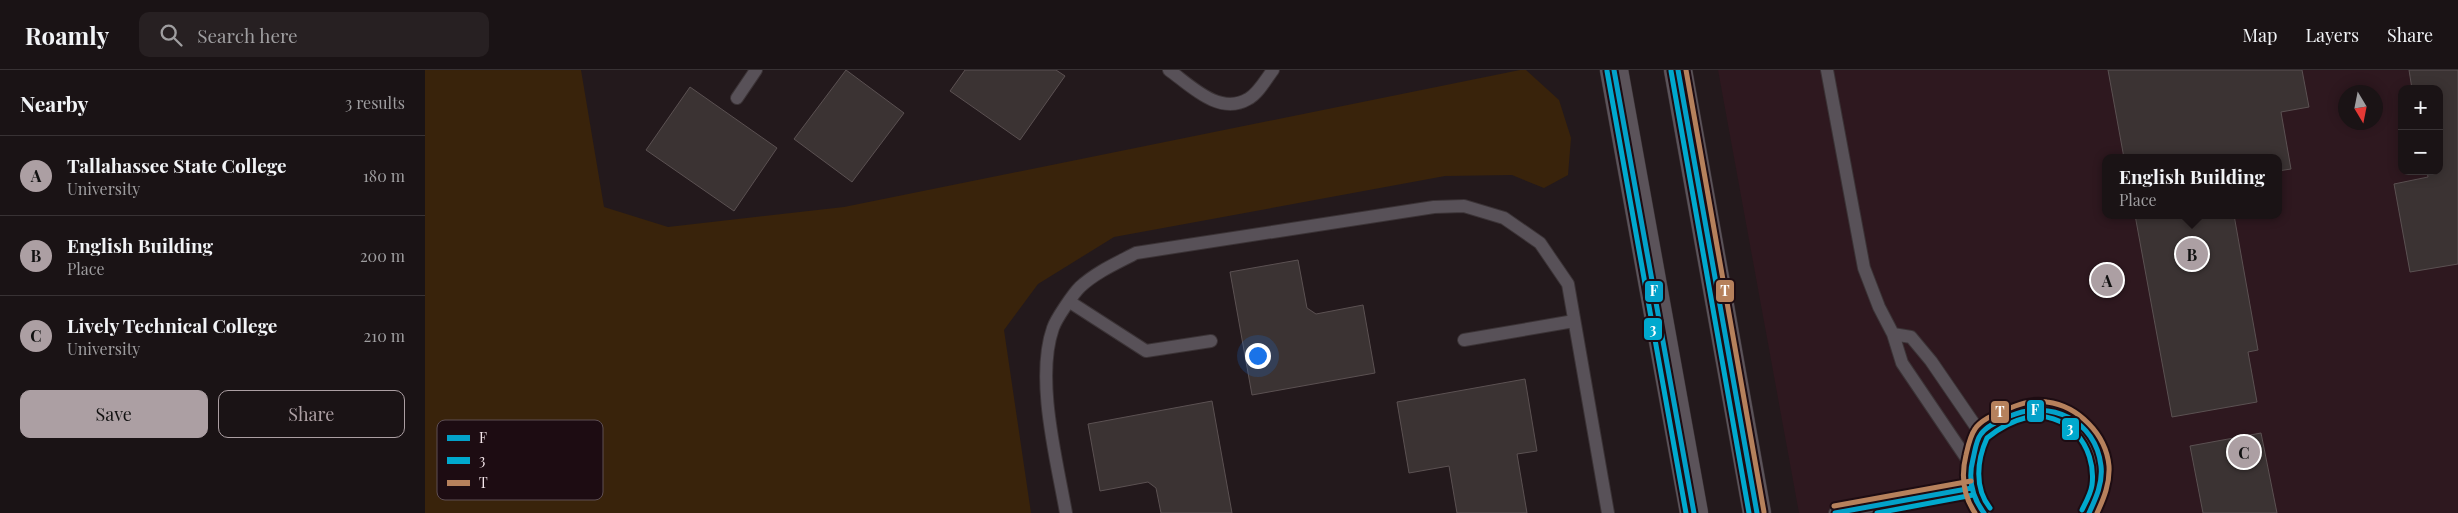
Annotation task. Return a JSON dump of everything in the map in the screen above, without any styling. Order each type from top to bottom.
[{"type":"main road","points":[[1614,70],[1694,513]]},
{"type":"main road","points":[[1678,70],[1757,513]]},
{"type":"lane","points":[[737,98],[756,70]]},
{"type":"lane","points":[[1169,70],[1213,102],[1231,103],[1247,100],[1273,70]]},
{"type":"lane","points":[[1827,70],[1863,268],[1879,307],[1893,334],[1902,363],[1971,465]]},
{"type":"lane","points":[[1067,513],[1051,426],[1046,360],[1053,326],[1080,287],[1101,272],[1136,253],[1434,207],[1464,206],[1504,218],[1539,243],[1568,284],[1608,513]]},
{"type":"lane","points":[[1070,302],[1146,351],[1211,341]]},
{"type":"lane","points":[[1463,340],[1574,321]]},
{"type":"lane","points":[[1893,334],[1911,337],[1931,360],[1981,434]]},
{"type":"lane","points":[[1984,513],[1972,488],[1971,465],[1981,434],[2011,413],[2034,408],[2057,411],[2077,422],[2093,439],[2101,460],[2103,478],[2089,513]]},
{"type":"lane","points":[[1835,513],[1972,488]]},
{"type":"shaded area","points":[[425,70],[581,70],[604,207],[668,227],[844,207],[1520,70],[1526,70],[1559,100],[1571,138],[1568,175],[1544,188],[1512,175],[1445,176],[1114,237],[1038,284],[1004,330],[1031,513],[425,513]]},
{"type":"shaded area","points":[[1718,70],[2458,70],[2458,513],[1799,513]]},
{"type":"building","points":[[846,70],[904,113],[852,182],[794,139]]},
{"type":"building","points":[[965,70],[1056,70],[1065,76],[1020,140],[950,91]]},
{"type":"building","points":[[2108,70],[2302,70],[2309,107],[2281,112],[2291,169],[2282,170],[2282,154],[2123,154]]},
{"type":"building","points":[[2409,70],[2458,70],[2458,264],[2410,272],[2394,184],[2428,177],[2428,175],[2443,175],[2443,85],[2411,85]]},
{"type":"building","points":[[690,87],[777,148],[734,211],[646,150]]},
{"type":"building","points":[[2136,219],[2235,219],[2258,350],[2248,352],[2257,402],[2172,417]]},
{"type":"building","points":[[1298,260],[1307,308],[1316,314],[1363,305],[1375,373],[1252,395],[1230,272]]},
{"type":"building","points":[[1525,379],[1537,451],[1517,454],[1527,513],[1457,513],[1449,466],[1409,473],[1397,402]]},
{"type":"building","points":[[1212,401],[1232,513],[1161,513],[1156,488],[1148,482],[1100,491],[1088,424]]},
{"type":"building","points":[[2261,433],[2277,513],[2203,513],[2190,446]]},
{"type":"transit line","name":"F","points":[[1614,70],[1694,513]]},
{"type":"transit line","name":"F","points":[[1678,70],[1757,513]]},
{"type":"transit line","name":"T","points":[[1686,70],[1764,512]]},
{"type":"transit line","name":"3","points":[[1607,71],[1686,513]]},
{"type":"transit line","name":"3","points":[[1671,71],[1749,513]]},
{"type":"transit line","name":"T","points":[[1975,513],[1968,499],[1963,477],[1969,441],[1973,432],[1987,418],[2024,403],[2035,401],[2047,402],[2069,409],[2089,424],[2102,443],[2107,454],[2109,478],[2097,513]]},
{"type":"transit line","name":"F","points":[[1984,513],[1974,494],[1971,480],[1972,466],[1979,436],[1990,425],[1998,421],[2025,411],[2040,410],[2055,412],[2069,417],[2081,425],[2090,436],[2097,450],[2101,466],[2101,478],[2089,513]]},
{"type":"transit line","name":"3","points":[[1990,508],[1981,492],[1979,483],[1979,465],[1987,438],[2015,421],[2040,416],[2066,425],[2076,433],[2084,444],[2092,471],[2092,485],[2082,510]]},
{"type":"transit line","name":"T","points":[[1834,506],[1971,481]]},
{"type":"transit line","name":"F","points":[[1835,513],[1972,488]]},
{"type":"transit line","name":"3","points":[[1877,513],[1973,495]]},
{"type":"place","name":"English Building","points":[[2192,254]]},
{"type":"place","name":"Tallahassee State College","points":[[2107,280]]},
{"type":"place","name":"Lively Technical College","points":[[2244,452]]}]
